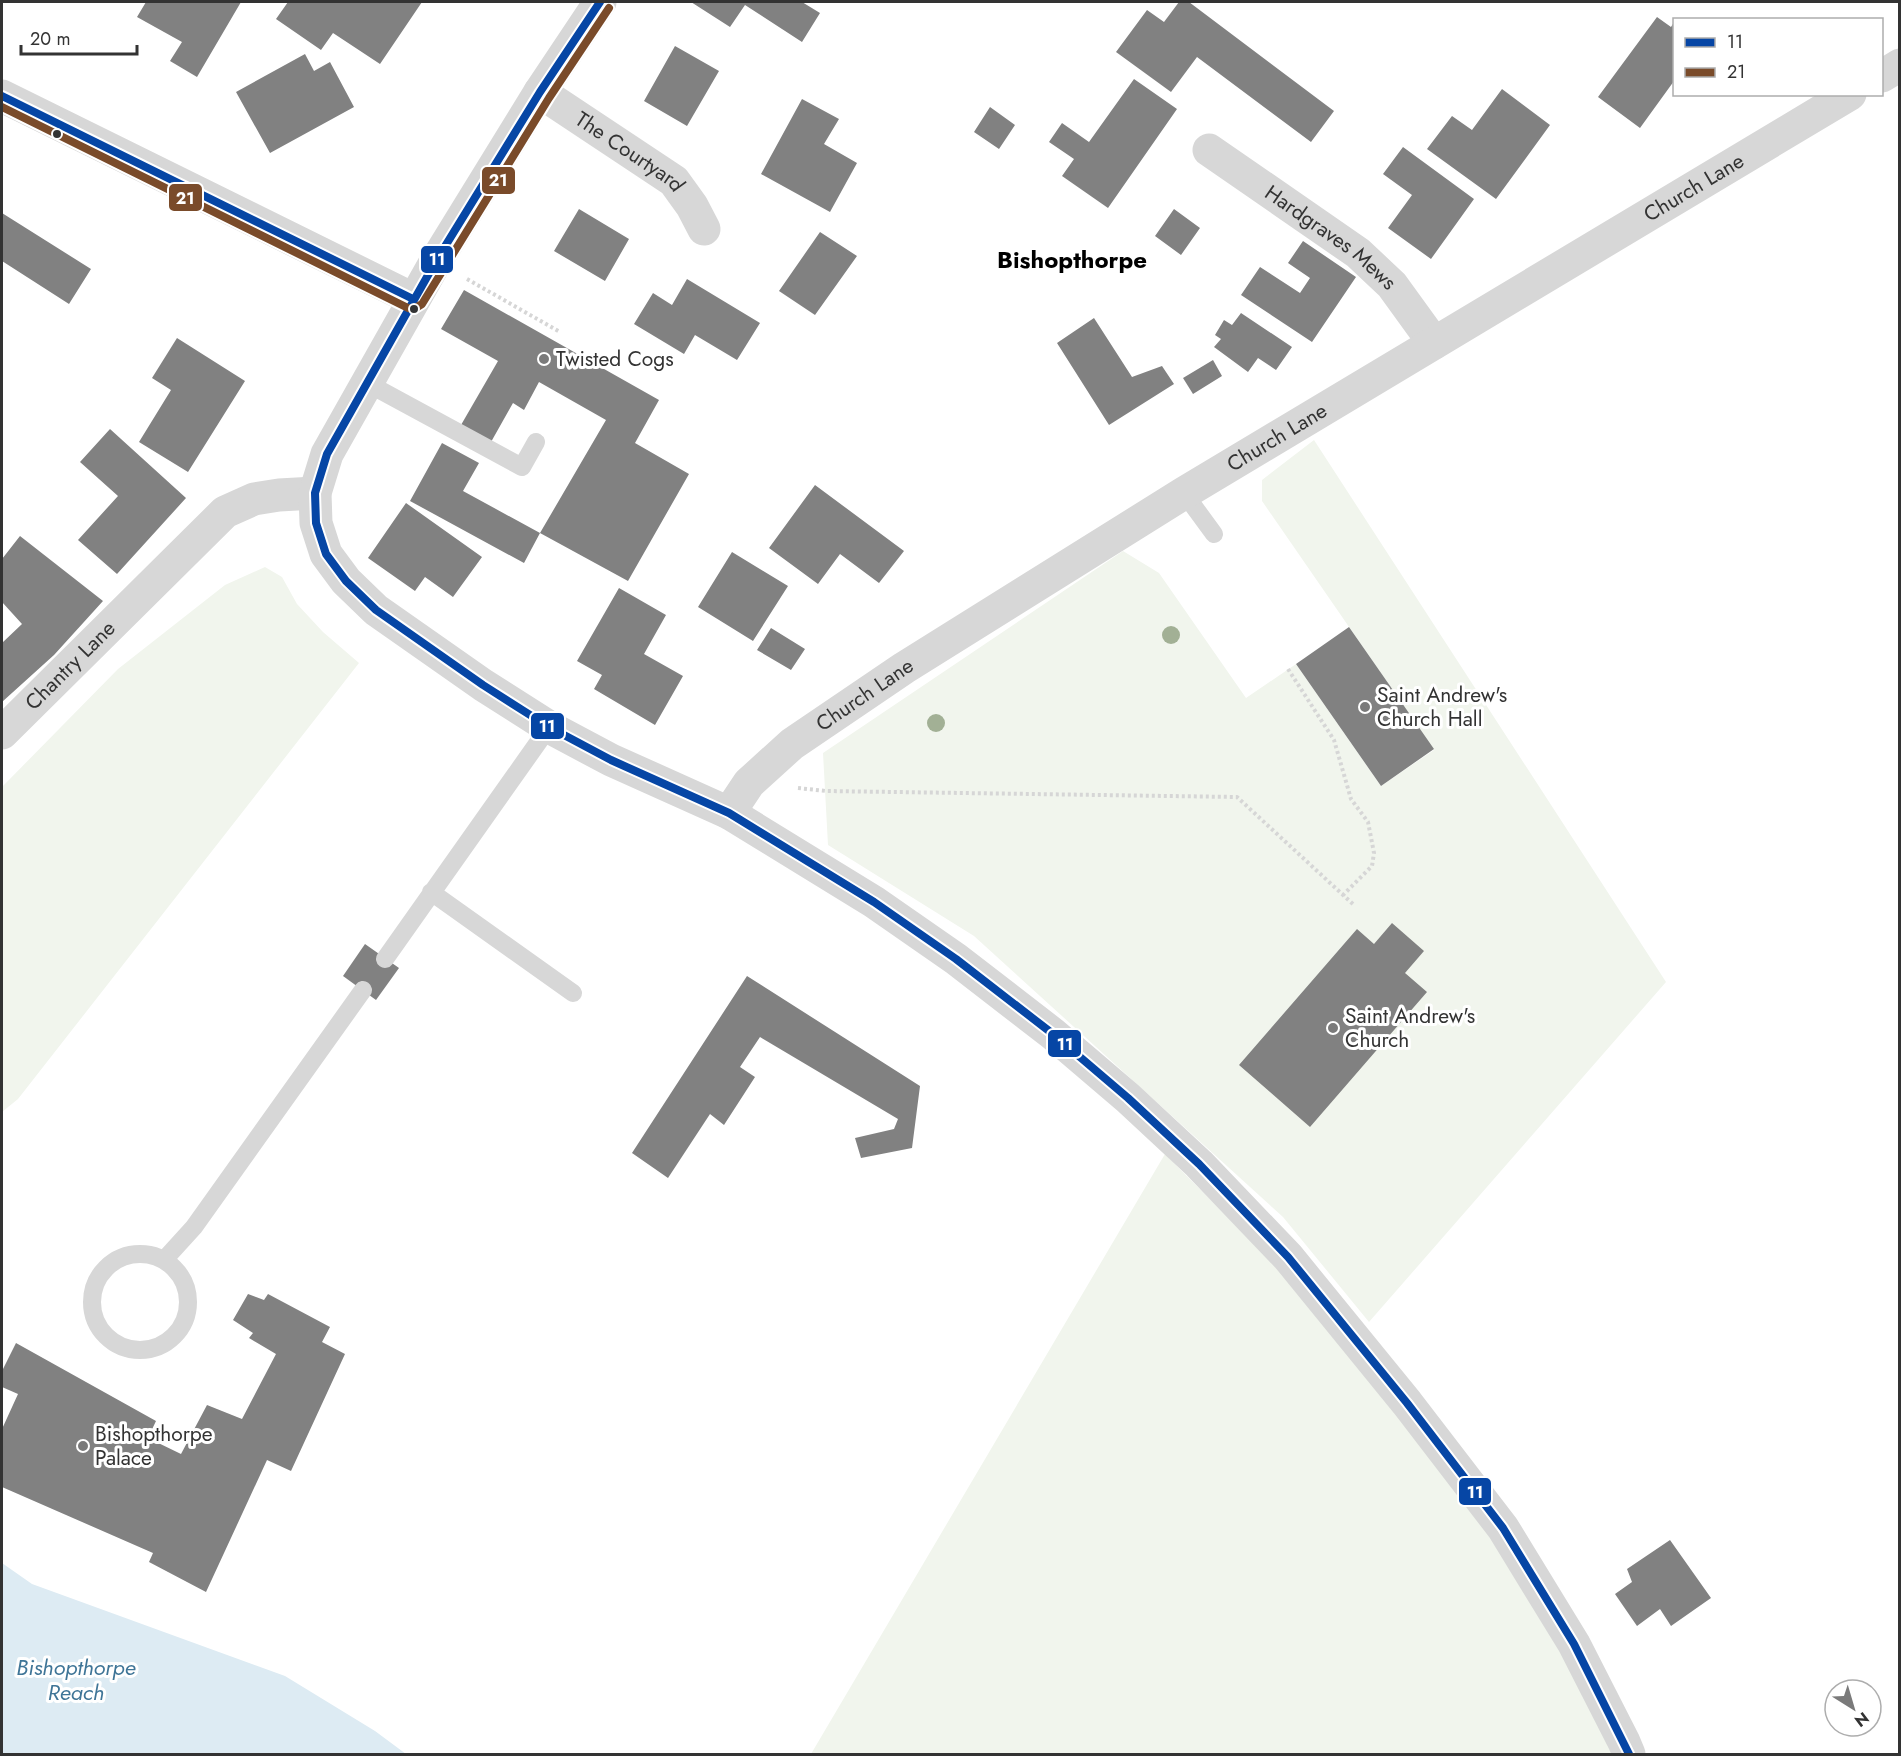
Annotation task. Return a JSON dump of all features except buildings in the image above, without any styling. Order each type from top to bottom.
[{"type":"street","points":[[600,2],[540,92],[413,299],[327,454],[315,493],[316,524],[326,554],[346,581],[376,610],[549,727],[611,760],[729,813],[874,902],[956,959],[1053,1034],[1128,1098],[1199,1164],[1288,1257],[1407,1403],[1503,1528],[1575,1644],[1629,1755]]},
{"type":"street","points":[[1883,75],[1899,65]]},
{"type":"street","name":"The Courtyard","points":[[540,92],[674,182],[692,206],[704,229]]},
{"type":"street","points":[[2,96],[413,299]]},
{"type":"street","name":"Church Lane","points":[[729,813],[749,783],[792,744],[904,668],[1184,493],[1847,96]]},
{"type":"street","name":"Hardgraves Mews","points":[[1209,150],[1358,253],[1392,285],[1434,343]]},
{"type":"street","name":"Chantry Lane","points":[[2,733],[225,512],[254,499],[315,493]]},
{"type":"lane","points":[[367,383],[522,467],[536,442]]},
{"type":"lane","points":[[1184,493],[1214,534]]},
{"type":"lane","points":[[385,959],[549,727]]},
{"type":"lane","points":[[431,892],[573,993]]},
{"type":"lane","points":[[164,1260],[194,1227],[363,990]]},
{"type":"lane","points":[[148,1254],[164,1260],[176,1269],[189,1297],[188,1312],[182,1327],[172,1339],[159,1347],[143,1350],[128,1349],[113,1342],[101,1331],[94,1316],[92,1300],[95,1284],[104,1270],[116,1260],[132,1255],[148,1254]]},
{"type":"path","points":[[436,261],[560,332]]},
{"type":"path","points":[[1288,669],[1334,740],[1351,799],[1368,822],[1374,852],[1372,866],[1343,895]]},
{"type":"path","points":[[749,783],[826,791],[1238,797],[1355,906]]},
{"type":"shaded area","points":[[1314,440],[1666,982],[1369,1322],[1283,1217],[974,936],[828,845],[823,753],[1123,551],[1159,573],[1246,698],[1296,664],[1381,786],[1434,750],[1262,501],[1262,480]]},
{"type":"shaded area","points":[[265,567],[282,577],[297,604],[323,632],[359,663],[18,1099],[2,1112],[2,787],[118,669],[225,585]]},
{"type":"shaded area","points":[[1165,1154],[1281,1271],[1493,1534],[1610,1739],[1615,1754],[811,1754]]},
{"type":"water","name":"Bishopthorpe Reach","points":[[2,1563],[32,1584],[285,1676],[375,1731],[406,1754],[2,1754]]},
{"type":"transit line","name":"11","points":[[600,2],[540,92],[436,261],[327,454],[315,493],[316,523],[326,554],[346,581],[376,610],[483,685],[549,727],[611,760],[729,813],[874,902],[956,959],[1053,1034],[1128,1098],[1199,1164],[1288,1257],[1407,1403],[1503,1528],[1574,1644],[1629,1754]]},
{"type":"transit line","name":"21","points":[[2,107],[414,309],[422,304],[549,98],[609,8]]},
{"type":"transit line","name":"11","points":[[2,96],[413,299]]},
{"type":"place","name":"Twisted Cogs","points":[[544,359]]},
{"type":"place","name":"Saint Andrew's Church Hall","points":[[1365,707]]},
{"type":"place","name":"Saint Andrew's Church","points":[[1333,1028]]},
{"type":"place","name":"Bishopthorpe Palace","points":[[83,1446]]},
{"type":"district","name":"Bishopthorpe","points":[[1072,260]]}]
